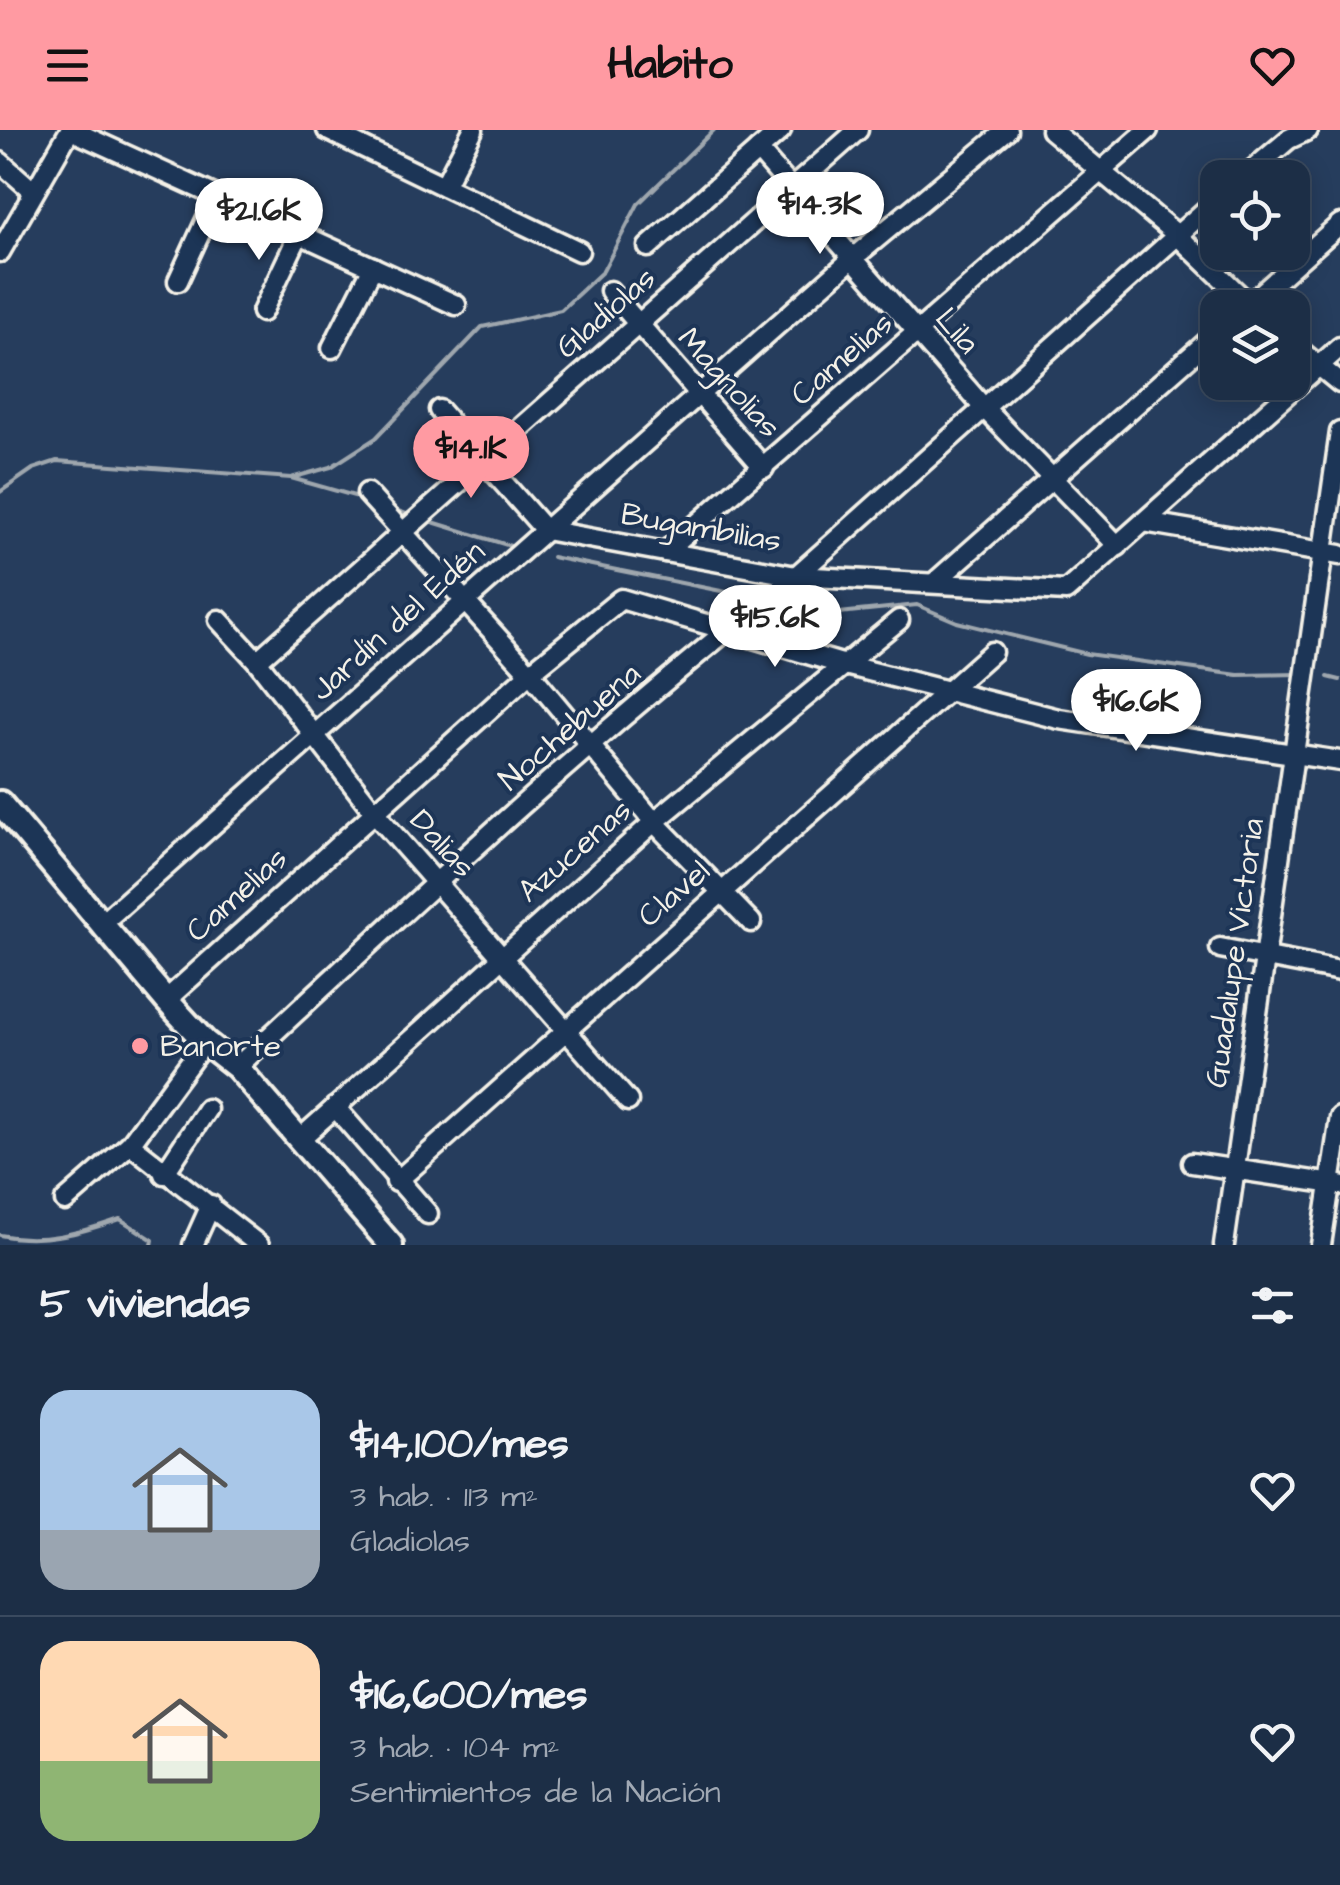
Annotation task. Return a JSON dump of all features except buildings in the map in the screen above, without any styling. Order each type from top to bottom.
[{"type":"main road","points":[[0,803],[166,1000],[205,1042],[237,1067],[392,1245]]},
{"type":"street","points":[[0,252],[70,130],[456,305]]},
{"type":"street","points":[[327,130],[367,138],[444,186],[579,251]]},
{"type":"street","points":[[444,186],[474,130]]},
{"type":"street","points":[[648,247],[781,130]]},
{"type":"street","name":"Gladiolas","points":[[257,661],[858,130]]},
{"type":"street","name":"Jardín del Edén","points":[[102,924],[853,258],[1007,130]]},
{"type":"street","points":[[1051,130],[1176,234],[1233,290]]},
{"type":"street","name":"Camelias","points":[[664,552],[1148,130]]},
{"type":"street","points":[[1262,160],[1289,135],[1308,130]]},
{"type":"street","name":"Lila","points":[[758,150],[984,409],[1118,546]]},
{"type":"street","points":[[0,162],[34,192]]},
{"type":"street","points":[[178,281],[217,196]]},
{"type":"street","name":"Nochebuena","points":[[237,1067],[437,881],[731,626],[796,576],[1200,214]]},
{"type":"street","points":[[1267,290],[1340,224]]},
{"type":"street","points":[[262,312],[299,234]]},
{"type":"street","points":[[332,348],[373,268]]},
{"type":"street","name":"Magnolias","points":[[610,291],[764,468]]},
{"type":"street","points":[[1118,546],[1340,347]]},
{"type":"street","points":[[935,582],[1200,348]]},
{"type":"street","points":[[1310,361],[1340,382]]},
{"type":"street","points":[[439,410],[480,462],[545,530]]},
{"type":"street","name":"Guadalupe Victoria","points":[[1224,1245],[1294,753],[1332,554],[1340,432]]},
{"type":"street","points":[[367,493],[594,746],[654,822],[751,922]]},
{"type":"street","points":[[1144,522],[1332,554]]},
{"type":"street","name":"Bugambilias","points":[[545,530],[796,576],[1066,591],[1118,546]]},
{"type":"street","name":"Camelias","points":[[166,1000],[530,674],[621,600],[731,626]]},
{"type":"street","name":"Dalias","points":[[219,620],[257,661],[312,737],[374,812],[628,1101]]},
{"type":"street","name":"Azucenas","points":[[300,1139],[654,822],[898,620]]},
{"type":"street","points":[[731,626],[845,665],[1058,719],[1340,761]]},
{"type":"street","name":"Clavel","points":[[396,1182],[992,652]]},
{"type":"street","points":[[1220,948],[1340,970]]},
{"type":"street","points":[[65,1201],[130,1144],[205,1042]]},
{"type":"street","points":[[335,1107],[396,1182],[428,1214]]},
{"type":"street","points":[[164,1174],[207,1109]]},
{"type":"street","points":[[1321,1245],[1335,1185],[1340,1117]]},
{"type":"street","points":[[130,1144],[258,1245]]},
{"type":"street","points":[[1192,1163],[1335,1185]]},
{"type":"street","points":[[193,1245],[211,1206]]},
{"type":"waterway","points":[[291,478],[331,467],[376,438],[482,327],[561,310],[603,271],[638,204],[714,130]]},
{"type":"waterway","points":[[0,492],[33,469],[57,461],[291,478],[365,499]]},
{"type":"waterway","points":[[392,509],[412,516]]},
{"type":"waterway","points":[[426,520],[517,548]]},
{"type":"waterway","points":[[552,557],[751,597]]},
{"type":"waterway","points":[[789,608],[839,613],[917,605],[957,622],[1087,654],[1238,675],[1299,674]]},
{"type":"waterway","points":[[1328,677],[1340,680]]},
{"type":"waterway","points":[[0,1235],[61,1236],[120,1219],[153,1240],[152,1245]]},
{"type":"place","name":"Banorte","points":[[140,1046]]}]
